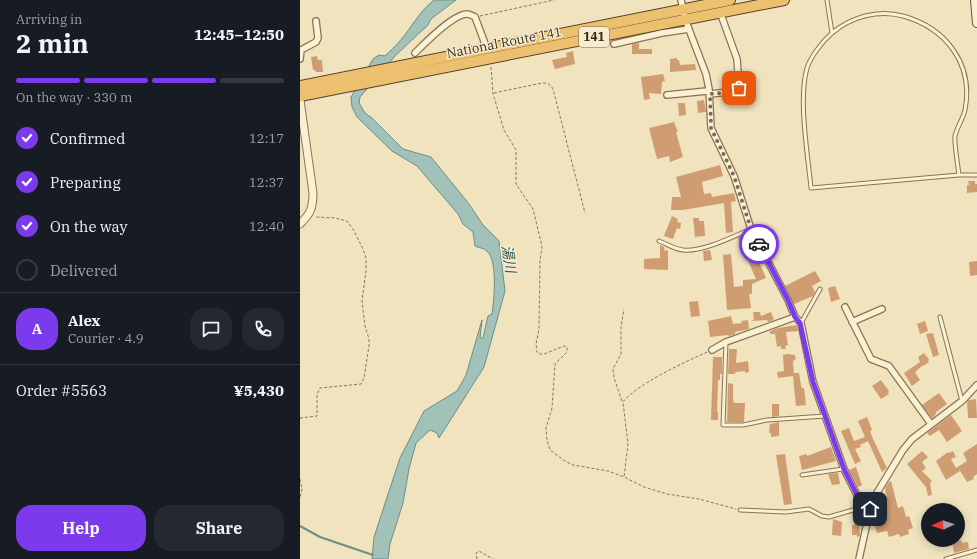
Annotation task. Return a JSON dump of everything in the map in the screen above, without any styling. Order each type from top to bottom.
[{"type":"highway","name":"National Route 141","points":[[300,96],[335,85],[488,54],[683,9],[730,0]]},
{"type":"highway","name":"National Route 141","points":[[683,9],[720,12],[784,0]]},
{"type":"highway","name":"National Route 141","points":[[300,86],[335,85]]},
{"type":"main road","points":[[975,0],[977,23]]},
{"type":"street","points":[[683,9],[706,74],[710,94],[711,128],[734,176],[751,229],[788,300],[795,317],[800,323],[811,375],[844,469],[863,507],[870,509]]},
{"type":"street","points":[[667,95],[707,91],[710,94],[735,92],[739,88],[737,59],[720,12]]},
{"type":"street","points":[[415,53],[434,34],[457,17],[466,14],[476,17],[488,54]]},
{"type":"street","points":[[300,59],[300,49],[316,42],[318,38],[316,22]]},
{"type":"street","points":[[614,44],[662,33],[689,29]]},
{"type":"street","points":[[300,100],[301,123],[313,194],[310,214],[300,224]]},
{"type":"street","points":[[845,307],[871,359],[889,366],[930,424]]},
{"type":"street","points":[[852,322],[882,309]]},
{"type":"street","points":[[712,350],[726,342],[795,317]]},
{"type":"street","points":[[859,559],[870,509],[875,495],[902,450],[912,439],[930,424],[962,401],[977,385]]},
{"type":"lane","points":[[827,0],[832,33]]},
{"type":"lane","points":[[959,175],[955,136],[962,120],[965,108],[966,93],[962,65],[956,52],[949,43],[940,34],[922,23],[900,15],[888,14],[865,16],[841,25],[820,46],[808,67],[804,86],[811,188],[959,175],[977,175]]},
{"type":"lane","points":[[660,241],[674,248],[691,250],[711,245],[751,229]]},
{"type":"lane","points":[[800,323],[820,289]]},
{"type":"lane","points":[[940,317],[962,401]]},
{"type":"lane","points":[[726,342],[723,425],[743,425],[768,420],[825,416]]},
{"type":"lane","points":[[802,475],[844,469]]},
{"type":"lane","points":[[740,510],[786,512],[809,509],[822,516],[829,517],[863,507]]},
{"type":"lane","points":[[946,559],[977,550]]},
{"type":"path","points":[[476,17],[554,0]]},
{"type":"path","points":[[488,54],[493,94],[504,130],[516,150],[516,184],[533,208],[542,248],[540,260],[539,329],[536,344],[537,352],[539,354],[544,354],[564,346],[567,347],[567,352],[555,364],[552,408],[546,428],[548,445],[552,452],[573,465],[608,471],[644,487],[667,494],[699,499],[740,510]]},
{"type":"path","points":[[493,94],[542,83],[551,85],[585,213]]},
{"type":"path","points":[[300,418],[317,416],[317,394],[320,388],[361,384],[364,378],[369,346],[362,302],[366,271],[366,258],[363,249],[347,221],[343,219],[318,217],[310,214]]},
{"type":"path","points":[[624,309],[621,327],[621,354],[613,370],[614,378],[623,402],[628,444],[624,477]]},
{"type":"path","points":[[623,402],[629,395],[645,384],[712,350]]},
{"type":"path","points":[[300,479],[302,489],[300,498]]},
{"type":"path","points":[[477,559],[476,553],[479,551],[493,559]]},
{"type":"water","name":"湯川","points":[[434,0],[456,0],[431,19],[428,25],[396,55],[360,97],[359,103],[365,113],[403,149],[431,157],[469,204],[483,225],[499,241],[505,291],[484,367],[439,438],[437,433],[430,430],[416,443],[409,469],[403,503],[390,544],[388,559],[372,559],[374,537],[400,458],[424,411],[457,391],[466,375],[482,320],[480,338],[483,338],[488,316],[492,314],[493,308],[494,272],[493,263],[487,251],[475,246],[473,232],[463,224],[458,214],[417,166],[392,151],[357,117],[352,107],[351,97],[373,59],[379,55],[385,56],[404,36],[423,10]]},
{"type":"building","points":[[639,43],[639,49],[652,49],[652,54],[632,54],[632,44]]},
{"type":"building","points":[[573,51],[575,64],[555,69],[552,60],[567,57],[566,53]]},
{"type":"building","points":[[317,56],[318,60],[322,60],[323,72],[316,72],[313,70],[311,57]]},
{"type":"building","points":[[677,58],[680,65],[695,64],[696,70],[670,72],[670,59]]},
{"type":"building","points":[[663,74],[665,81],[662,82],[661,94],[649,93],[650,99],[644,100],[641,77]]},
{"type":"building","points":[[704,100],[706,112],[698,113],[697,101]]},
{"type":"building","points":[[678,103],[685,103],[686,115],[679,116]]},
{"type":"building","points":[[674,122],[678,132],[676,132],[683,157],[670,162],[669,156],[657,159],[649,128]]},
{"type":"building","points":[[720,165],[723,176],[702,182],[704,194],[711,193],[712,197],[734,193],[736,201],[731,202],[733,232],[726,233],[724,203],[683,210],[671,210],[672,197],[681,197],[676,177]]},
{"type":"building","points":[[968,181],[975,181],[975,184],[977,184],[977,192],[967,193],[967,185],[969,185]]},
{"type":"building","points":[[672,216],[678,219],[677,222],[681,223],[680,229],[677,228],[673,239],[664,236]]},
{"type":"building","points":[[693,218],[699,218],[699,221],[704,221],[705,236],[695,237]]},
{"type":"building","points":[[743,236],[758,260],[766,278],[752,284],[752,294],[749,294],[751,308],[727,310],[723,255],[731,254],[734,287],[743,286],[743,280],[756,279],[738,238]]},
{"type":"building","points":[[660,245],[664,247],[665,251],[668,250],[668,270],[644,269],[644,259],[660,258]]},
{"type":"building","points":[[710,250],[712,260],[704,261],[703,251]]},
{"type":"building","points":[[977,261],[977,275],[970,276],[969,262]]},
{"type":"building","points":[[815,271],[821,281],[812,286],[815,292],[813,296],[794,304],[785,286]]},
{"type":"building","points":[[835,286],[840,299],[831,302],[828,288]]},
{"type":"building","points":[[698,301],[700,316],[691,317],[689,302]]},
{"type":"building","points":[[753,312],[760,312],[761,316],[771,312],[774,320],[768,322],[767,320],[752,321],[754,319]]},
{"type":"building","points":[[731,316],[733,324],[742,323],[741,321],[748,320],[749,329],[735,332],[735,334],[729,336],[710,337],[708,321]]},
{"type":"building","points":[[925,321],[928,331],[920,334],[917,324]]},
{"type":"building","points":[[797,325],[798,331],[786,332],[788,345],[785,346],[786,349],[781,349],[781,346],[777,347],[775,334],[770,334],[770,331]]},
{"type":"building","points":[[933,333],[939,355],[933,357],[926,334]]},
{"type":"building","points":[[729,349],[737,349],[736,363],[748,361],[749,372],[745,373],[745,371],[728,374]]},
{"type":"building","points":[[924,353],[929,359],[929,362],[915,372],[920,380],[912,386],[904,373],[920,362],[918,357]]},
{"type":"building","points":[[783,355],[795,355],[796,359],[793,362],[794,373],[799,373],[801,386],[804,388],[806,405],[796,406],[793,376],[778,378],[777,372],[784,371]]},
{"type":"building","points":[[713,357],[722,357],[722,374],[720,374],[720,380],[718,380],[718,420],[711,420]]},
{"type":"building","points":[[881,380],[889,391],[889,394],[881,399],[872,386]]},
{"type":"building","points":[[728,383],[733,384],[734,403],[745,403],[744,422],[727,422]]},
{"type":"building","points":[[939,393],[947,404],[936,412],[935,416],[932,418],[922,405]]},
{"type":"building","points":[[976,399],[977,418],[968,418],[967,402],[969,400]]},
{"type":"building","points":[[772,404],[779,404],[779,416],[772,417]]},
{"type":"building","points":[[951,415],[962,431],[947,442],[939,430],[930,436],[927,433]]},
{"type":"building","points":[[867,417],[872,430],[870,431],[873,439],[887,468],[882,472],[868,441],[860,445],[861,447],[855,449],[861,461],[855,464],[841,431],[849,428],[854,441],[865,437],[858,421]]},
{"type":"building","points":[[779,422],[779,436],[771,437],[771,433],[769,433],[770,424]]},
{"type":"building","points":[[977,444],[977,474],[973,477],[974,479],[967,482],[960,471],[946,480],[936,461],[948,452],[953,451],[956,457],[951,459],[956,468],[967,461],[963,453]]},
{"type":"building","points":[[831,447],[836,461],[802,470],[799,456],[807,454],[807,456]]},
{"type":"building","points":[[922,451],[928,457],[922,462],[926,468],[922,471],[932,481],[930,483],[932,495],[928,496],[926,487],[907,464]]},
{"type":"building","points":[[785,454],[792,504],[784,505],[776,455]]},
{"type":"building","points":[[856,467],[862,485],[858,487],[849,470]]},
{"type":"building","points":[[838,473],[840,484],[832,485],[828,474]]},
{"type":"building","points":[[891,481],[898,508],[903,506],[906,517],[909,516],[913,528],[908,530],[909,534],[900,537],[899,534],[889,537],[887,531],[877,533],[873,521],[874,516],[877,515],[875,508],[876,503],[880,496],[887,497],[885,488]]},
{"type":"building","points":[[859,511],[861,521],[859,521],[860,536],[857,537],[857,535],[852,535],[852,525],[854,525],[852,513]]},
{"type":"building","points":[[833,519],[842,522],[841,536],[832,535]]},
{"type":"building","points":[[965,542],[968,542],[969,549],[954,553],[953,547],[965,547]]},
{"type":"waterway","points":[[300,526],[320,537],[373,555]]},
{"type":"way so far","points":[[739,88],[735,92],[710,94],[710,123],[734,176],[751,229],[759,244]]},
{"type":"route","points":[[759,244],[788,300],[795,317],[800,323],[813,382],[844,469],[863,507],[870,509]]}]
